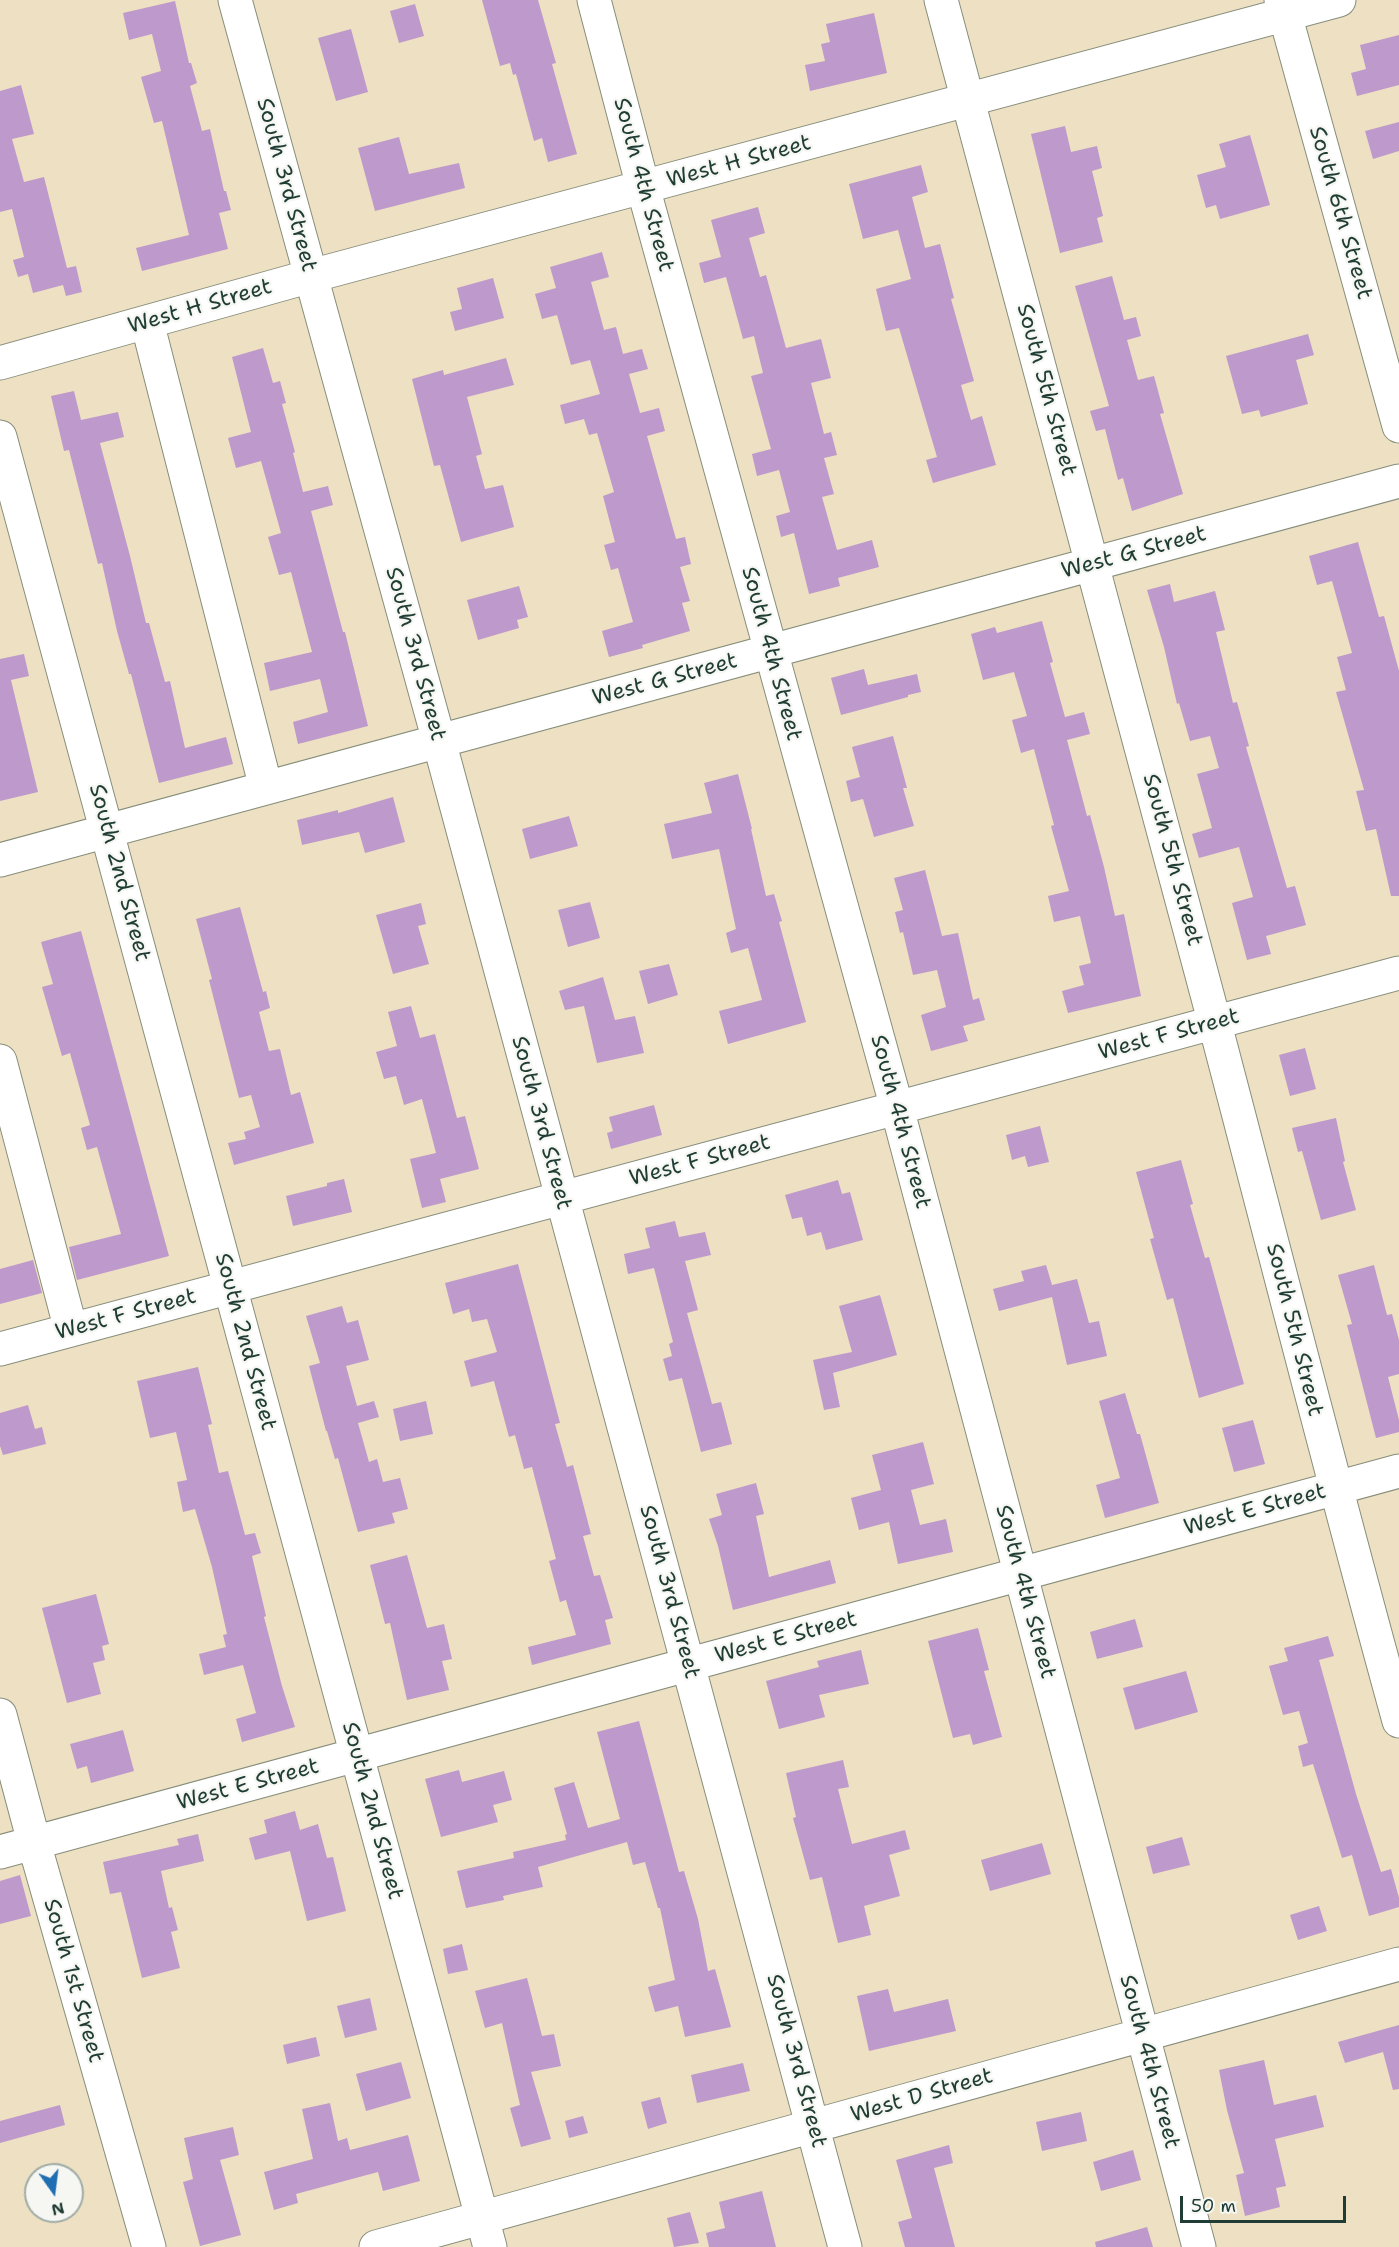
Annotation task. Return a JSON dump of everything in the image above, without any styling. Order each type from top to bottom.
[{"type":"street","name":"South 3rd Street","points":[[235,0],[439,741],[845,2247]]},
{"type":"street","name":"South 4th Street","points":[[594,0],[643,187],[897,1108],[1199,2247]]},
{"type":"street","name":"South 5th Street","points":[[941,0],[1215,1023],[1335,1489],[1399,1720]]},
{"type":"street","name":"West H Street","points":[[0,363],[311,276],[968,100],[1283,7],[1339,0]]},
{"type":"street","name":"South 6th Street","points":[[1283,7],[1399,426]]},
{"type":"street","points":[[147,322],[266,788]]},
{"type":"street","name":"South 2nd Street","points":[[0,437],[486,2233]]},
{"type":"street","name":"West G Street","points":[[0,860],[1399,481]]},
{"type":"street","name":"West F Street","points":[[0,1349],[1399,973]]},
{"type":"street","points":[[0,1061],[71,1330]]},
{"type":"street","name":"West E Street","points":[[0,1852],[1399,1471]]},
{"type":"street","name":"South 1st Street","points":[[0,1715],[149,2247]]},
{"type":"street","name":"West D Street","points":[[376,2247],[486,2233],[813,2126],[1399,1964]]},
{"type":"building","points":[[482,0],[538,0],[556,63],[552,64],[577,154],[548,162],[542,138],[534,141],[516,74],[513,75],[510,63],[500,66]]},
{"type":"building","points":[[175,1],[189,63],[191,63],[197,83],[190,86],[202,131],[210,129],[224,191],[226,191],[231,210],[219,213],[228,249],[142,271],[136,248],[189,235],[162,121],[154,123],[141,77],[161,71],[152,34],[129,40],[123,13]]},
{"type":"building","points":[[415,4],[424,36],[399,43],[390,11]]},
{"type":"building","points":[[874,13],[887,73],[810,91],[805,65],[825,61],[821,44],[830,42],[826,24]]},
{"type":"building","points":[[351,29],[368,92],[336,101],[318,38]]},
{"type":"building","points":[[1399,35],[1399,85],[1357,96],[1351,73],[1366,69],[1360,45]]},
{"type":"building","points":[[21,85],[34,134],[12,139],[24,182],[44,177],[67,268],[76,266],[82,292],[66,296],[63,285],[33,293],[28,274],[18,277],[13,260],[24,257],[12,209],[0,212],[0,91]]},
{"type":"building","points":[[1399,122],[1399,151],[1373,159],[1365,131]]},
{"type":"building","points":[[1065,126],[1071,152],[1097,146],[1102,168],[1092,171],[1103,216],[1097,218],[1103,242],[1060,253],[1031,134]]},
{"type":"building","points":[[1250,135],[1270,205],[1220,219],[1216,205],[1206,208],[1197,175],[1226,167],[1219,144]]},
{"type":"building","points":[[399,137],[409,174],[459,163],[465,188],[375,211],[358,148]]},
{"type":"building","points":[[921,165],[928,192],[912,197],[925,248],[940,244],[954,298],[951,299],[974,381],[961,385],[971,420],[982,416],[996,465],[933,483],[926,460],[937,457],[899,328],[886,331],[876,289],[911,279],[898,230],[863,239],[849,184]]},
{"type":"building","points":[[758,207],[765,233],[749,238],[760,277],[766,275],[786,348],[821,339],[831,378],[811,383],[824,434],[831,432],[837,455],[824,458],[834,494],[822,497],[837,550],[872,540],[879,567],[838,578],[840,586],[809,594],[794,533],[781,537],[776,516],[790,512],[779,470],[757,476],[752,454],[771,449],[751,376],[763,373],[754,336],[743,339],[726,277],[704,283],[699,263],[721,257],[711,220]]},
{"type":"building","points":[[602,252],[609,277],[591,282],[604,330],[616,327],[623,354],[642,349],[648,369],[629,374],[640,413],[659,408],[665,431],[647,436],[676,539],[685,537],[691,564],[680,567],[690,601],[682,603],[690,631],[642,645],[643,648],[609,657],[602,631],[633,622],[618,568],[611,570],[604,545],[615,542],[603,496],[614,492],[597,433],[589,435],[584,419],[565,424],[560,405],[600,394],[590,360],[571,365],[557,315],[542,319],[535,294],[556,288],[550,267]]},
{"type":"building","points":[[1112,276],[1124,320],[1136,317],[1141,336],[1127,340],[1138,380],[1154,376],[1164,413],[1160,414],[1183,494],[1132,511],[1123,478],[1118,480],[1105,429],[1096,431],[1090,411],[1109,406],[1075,286]]},
{"type":"building","points":[[493,278],[504,318],[455,331],[450,312],[462,309],[457,288]]},
{"type":"building","points":[[1308,334],[1314,355],[1296,360],[1308,404],[1261,417],[1259,410],[1242,414],[1226,356]]},
{"type":"building","points":[[263,348],[273,383],[280,381],[286,403],[282,404],[303,492],[328,486],[333,505],[311,511],[343,632],[345,632],[368,726],[298,744],[293,722],[328,712],[320,679],[270,691],[264,663],[312,652],[291,572],[279,575],[268,537],[281,533],[261,461],[236,468],[228,438],[251,432],[232,357]]},
{"type":"building","points":[[506,358],[514,385],[467,397],[482,454],[476,456],[485,489],[503,485],[514,527],[461,542],[440,465],[434,466],[412,379],[443,370],[444,375]]},
{"type":"building","points":[[74,391],[81,420],[118,412],[124,437],[100,443],[146,623],[149,623],[165,682],[170,681],[185,748],[226,737],[233,764],[159,783],[131,674],[129,674],[117,631],[102,563],[98,564],[69,450],[64,451],[51,396]]},
{"type":"building","points":[[1358,542],[1379,617],[1384,616],[1399,671],[1399,896],[1391,896],[1376,829],[1366,831],[1356,791],[1364,790],[1336,692],[1346,690],[1337,657],[1352,653],[1332,581],[1317,585],[1309,556]]},
{"type":"building","points":[[1170,584],[1174,602],[1215,591],[1225,630],[1216,632],[1233,703],[1237,702],[1249,746],[1246,747],[1287,888],[1295,886],[1306,925],[1266,936],[1271,954],[1247,960],[1232,903],[1253,897],[1239,847],[1199,858],[1192,834],[1212,828],[1197,774],[1219,768],[1210,736],[1190,741],[1179,703],[1177,704],[1164,647],[1147,590]]},
{"type":"building","points":[[519,586],[528,617],[517,620],[519,628],[478,640],[467,600]]},
{"type":"building","points":[[1042,621],[1053,662],[1050,663],[1065,717],[1084,712],[1090,734],[1067,740],[1087,816],[1090,815],[1115,916],[1124,914],[1141,996],[1068,1013],[1062,991],[1084,985],[1079,966],[1091,963],[1080,916],[1054,922],[1048,896],[1069,891],[1051,826],[1054,825],[1034,749],[1021,753],[1012,720],[1027,716],[1014,672],[983,680],[971,634],[995,627],[997,633]]},
{"type":"building","points":[[24,654],[29,676],[11,680],[38,792],[0,801],[0,659]]},
{"type":"building","points":[[864,669],[868,685],[917,674],[921,692],[841,715],[831,678]]},
{"type":"building","points":[[893,736],[907,788],[903,788],[914,826],[874,837],[863,799],[851,802],[846,781],[860,777],[852,747]]},
{"type":"building","points":[[738,774],[766,896],[774,894],[782,921],[779,922],[806,1022],[728,1044],[719,1011],[762,1000],[748,948],[731,953],[726,933],[736,929],[719,849],[672,859],[664,824],[712,813],[704,783]]},
{"type":"building","points":[[393,797],[405,842],[365,853],[359,832],[302,845],[297,820],[338,810],[338,813]]},
{"type":"building","points":[[569,816],[578,846],[530,859],[522,829]]},
{"type":"building","points":[[925,870],[942,936],[958,933],[973,1000],[979,998],[985,1020],[963,1026],[968,1041],[931,1051],[921,1015],[946,1007],[937,970],[913,975],[903,932],[900,933],[895,912],[903,910],[894,878]]},
{"type":"building","points":[[590,902],[600,938],[568,947],[558,910]]},
{"type":"building","points":[[421,903],[426,924],[418,926],[429,964],[393,974],[376,915]]},
{"type":"building","points":[[240,907],[263,992],[266,991],[270,1008],[259,1012],[269,1051],[280,1049],[291,1095],[300,1092],[314,1143],[234,1165],[228,1143],[246,1139],[244,1132],[260,1127],[251,1095],[239,1098],[196,919]]},
{"type":"building","points":[[81,931],[169,1256],[77,1280],[69,1247],[121,1234],[97,1147],[87,1150],[81,1128],[90,1125],[70,1053],[62,1056],[42,987],[53,984],[41,942]]},
{"type":"building","points":[[669,964],[678,995],[648,1004],[639,971]]},
{"type":"building","points":[[603,977],[615,1020],[635,1016],[644,1053],[597,1063],[584,1006],[565,1010],[559,991]]},
{"type":"building","points":[[411,1006],[420,1038],[435,1034],[457,1118],[465,1116],[479,1169],[440,1179],[446,1202],[422,1208],[410,1159],[436,1153],[422,1099],[404,1105],[396,1076],[384,1079],[376,1052],[397,1046],[388,1012]]},
{"type":"building","points":[[1305,1048],[1316,1089],[1290,1096],[1279,1055]]},
{"type":"building","points":[[654,1105],[662,1135],[611,1149],[607,1133],[613,1131],[609,1117]]},
{"type":"building","points":[[1336,1118],[1345,1161],[1343,1162],[1356,1210],[1321,1220],[1302,1151],[1298,1152],[1292,1128]]},
{"type":"building","points":[[1040,1126],[1049,1162],[1028,1167],[1025,1156],[1012,1160],[1006,1135]]},
{"type":"building","points":[[1181,1160],[1193,1204],[1190,1205],[1205,1258],[1209,1257],[1244,1384],[1199,1398],[1173,1298],[1167,1300],[1150,1239],[1154,1238],[1136,1172]]},
{"type":"building","points":[[344,1179],[352,1212],[293,1226],[286,1196],[327,1186],[327,1183]]},
{"type":"building","points":[[838,1180],[842,1194],[850,1192],[863,1240],[826,1250],[821,1232],[807,1236],[802,1217],[792,1219],[785,1195]]},
{"type":"building","points":[[675,1221],[679,1237],[705,1232],[711,1255],[685,1261],[698,1310],[687,1313],[712,1404],[721,1402],[732,1444],[701,1452],[682,1378],[669,1381],[663,1359],[672,1356],[669,1344],[673,1342],[654,1268],[628,1274],[624,1254],[650,1248],[645,1228]]},
{"type":"building","points":[[33,1260],[42,1293],[0,1304],[0,1269]]},
{"type":"building","points":[[518,1264],[560,1423],[555,1424],[567,1467],[573,1465],[591,1534],[583,1536],[594,1576],[600,1575],[613,1618],[605,1620],[611,1644],[532,1665],[528,1647],[576,1635],[566,1600],[560,1602],[549,1561],[556,1559],[532,1467],[524,1469],[515,1435],[509,1437],[494,1381],[471,1387],[464,1361],[497,1352],[487,1319],[472,1322],[469,1309],[453,1314],[445,1283]]},
{"type":"building","points":[[1046,1265],[1052,1285],[1077,1279],[1089,1323],[1099,1321],[1107,1356],[1067,1365],[1052,1297],[999,1311],[993,1289],[1024,1281],[1021,1271]]},
{"type":"building","points":[[1374,1265],[1387,1315],[1392,1314],[1399,1340],[1399,1374],[1388,1377],[1399,1420],[1399,1432],[1376,1438],[1347,1325],[1352,1324],[1338,1275]]},
{"type":"building","points":[[880,1295],[897,1355],[833,1373],[840,1407],[824,1410],[813,1360],[852,1352],[839,1306]]},
{"type":"building","points":[[342,1306],[347,1323],[358,1320],[369,1360],[346,1366],[357,1406],[374,1401],[379,1417],[358,1423],[369,1462],[377,1459],[383,1482],[400,1478],[408,1509],[392,1513],[395,1523],[358,1532],[338,1458],[335,1459],[326,1431],[309,1366],[320,1363],[306,1316]]},
{"type":"building","points":[[198,1367],[212,1424],[208,1425],[219,1473],[228,1471],[245,1535],[255,1533],[261,1553],[252,1556],[266,1616],[264,1617],[295,1727],[242,1742],[236,1719],[256,1713],[243,1665],[204,1675],[199,1654],[226,1647],[223,1635],[227,1634],[212,1567],[195,1509],[183,1512],[177,1482],[187,1480],[176,1432],[150,1438],[137,1381]]},
{"type":"building","points":[[1125,1393],[1137,1434],[1140,1434],[1159,1503],[1105,1518],[1096,1485],[1120,1478],[1099,1401]]},
{"type":"building","points":[[426,1401],[433,1434],[400,1441],[393,1409]]},
{"type":"building","points":[[28,1405],[35,1429],[42,1427],[46,1444],[3,1455],[0,1446],[0,1413]]},
{"type":"building","points":[[1253,1420],[1265,1464],[1234,1472],[1222,1428]]},
{"type":"building","points":[[923,1442],[934,1484],[911,1490],[920,1525],[946,1519],[953,1552],[898,1564],[889,1522],[859,1530],[851,1498],[881,1490],[872,1455]]},
{"type":"building","points":[[756,1483],[764,1514],[756,1516],[769,1577],[830,1560],[836,1583],[733,1610],[718,1546],[709,1519],[722,1515],[716,1494]]},
{"type":"building","points":[[407,1555],[427,1628],[444,1624],[452,1659],[442,1661],[449,1690],[407,1700],[390,1623],[385,1624],[370,1565]]},
{"type":"building","points":[[96,1594],[109,1644],[102,1646],[105,1660],[93,1663],[101,1694],[67,1703],[42,1608]]},
{"type":"building","points":[[1135,1619],[1143,1647],[1097,1659],[1090,1632]]},
{"type":"building","points":[[978,1628],[989,1670],[984,1671],[1002,1737],[973,1745],[970,1734],[953,1738],[928,1641]]},
{"type":"building","points":[[1328,1636],[1334,1656],[1319,1660],[1356,1794],[1381,1872],[1391,1869],[1399,1898],[1399,1907],[1369,1916],[1352,1855],[1342,1858],[1313,1764],[1303,1767],[1298,1746],[1308,1743],[1299,1711],[1283,1715],[1269,1666],[1288,1661],[1284,1648]]},
{"type":"building","points":[[861,1650],[869,1684],[819,1695],[825,1717],[779,1729],[766,1681],[819,1667],[817,1661]]},
{"type":"building","points":[[1186,1671],[1198,1712],[1135,1730],[1123,1688]]},
{"type":"building","points":[[639,1721],[679,1872],[684,1871],[698,1919],[708,1971],[715,1969],[731,2027],[685,2037],[678,2006],[655,2012],[648,1987],[675,1980],[660,1908],[658,1908],[645,1862],[633,1865],[627,1842],[538,1867],[543,1887],[503,1896],[504,1900],[466,1908],[457,1871],[514,1858],[513,1852],[566,1840],[565,1835],[567,1834],[554,1788],[574,1782],[588,1828],[620,1819],[597,1732]]},
{"type":"building","points":[[123,1730],[134,1771],[91,1783],[87,1766],[77,1769],[70,1744]]},
{"type":"building","points":[[843,1760],[849,1787],[838,1789],[852,1844],[905,1830],[910,1849],[889,1855],[900,1896],[864,1906],[871,1935],[838,1943],[822,1877],[810,1880],[793,1818],[796,1817],[786,1773]]},
{"type":"building","points":[[459,1770],[462,1782],[504,1771],[512,1800],[493,1805],[498,1822],[441,1837],[425,1779]]},
{"type":"building","points":[[295,1811],[300,1830],[318,1824],[327,1858],[333,1857],[346,1911],[307,1921],[290,1851],[255,1860],[249,1838],[267,1833],[264,1820]]},
{"type":"building","points":[[198,1834],[204,1861],[161,1871],[169,1908],[172,1907],[178,1930],[171,1932],[180,1968],[142,1978],[121,1892],[110,1894],[103,1862],[179,1845],[177,1839]]},
{"type":"building","points":[[1182,1837],[1190,1865],[1153,1874],[1146,1847]]},
{"type":"building","points":[[1042,1843],[1051,1874],[990,1891],[981,1860]]},
{"type":"building","points":[[20,1875],[31,1916],[0,1924],[0,1881]]},
{"type":"building","points":[[1319,1906],[1327,1931],[1298,1940],[1290,1915]]},
{"type":"building","points":[[462,1944],[468,1970],[448,1974],[443,1949]]},
{"type":"building","points":[[527,1978],[542,2036],[554,2034],[561,2066],[531,2072],[551,2139],[521,2147],[510,2108],[520,2105],[502,2023],[485,2028],[475,1991]]},
{"type":"building","points":[[888,1989],[894,2012],[948,1999],[956,2031],[869,2051],[857,1996]]},
{"type":"building","points":[[370,1998],[377,2030],[345,2038],[337,2006]]},
{"type":"building","points":[[1399,2025],[1399,2089],[1393,2090],[1383,2052],[1345,2063],[1338,2042]]},
{"type":"building","points":[[316,2037],[320,2056],[287,2064],[283,2045]]},
{"type":"building","points":[[1264,2060],[1274,2105],[1316,2095],[1324,2127],[1275,2139],[1286,2186],[1276,2188],[1280,2207],[1245,2216],[1236,2175],[1244,2173],[1219,2070]]},
{"type":"building","points":[[401,2062],[411,2098],[366,2111],[356,2074]]},
{"type":"building","points":[[743,2063],[750,2091],[697,2103],[691,2075]]},
{"type":"building","points":[[660,2097],[667,2123],[648,2129],[641,2102]]},
{"type":"building","points":[[330,2103],[338,2141],[347,2138],[350,2150],[408,2135],[420,2181],[383,2191],[378,2172],[296,2194],[298,2203],[274,2210],[264,2172],[313,2159],[302,2109]]},
{"type":"building","points":[[60,2105],[65,2125],[0,2143],[0,2121]]},
{"type":"building","points":[[1081,2112],[1087,2141],[1042,2151],[1036,2122]]},
{"type":"building","points":[[583,2116],[588,2133],[569,2138],[565,2121]]},
{"type":"building","points":[[233,2127],[239,2155],[220,2160],[241,2235],[200,2246],[183,2182],[193,2179],[184,2138]]},
{"type":"building","points":[[949,2145],[953,2163],[934,2168],[955,2247],[905,2247],[898,2222],[912,2218],[896,2160]]},
{"type":"building","points":[[1133,2150],[1141,2180],[1101,2191],[1093,2162]]},
{"type":"building","points":[[762,2191],[776,2247],[709,2247],[706,2233],[725,2228],[719,2202]]},
{"type":"building","points":[[690,2212],[699,2243],[674,2247],[667,2218]]},
{"type":"building","points":[[1147,2227],[1153,2247],[1096,2247],[1095,2242]]}]
